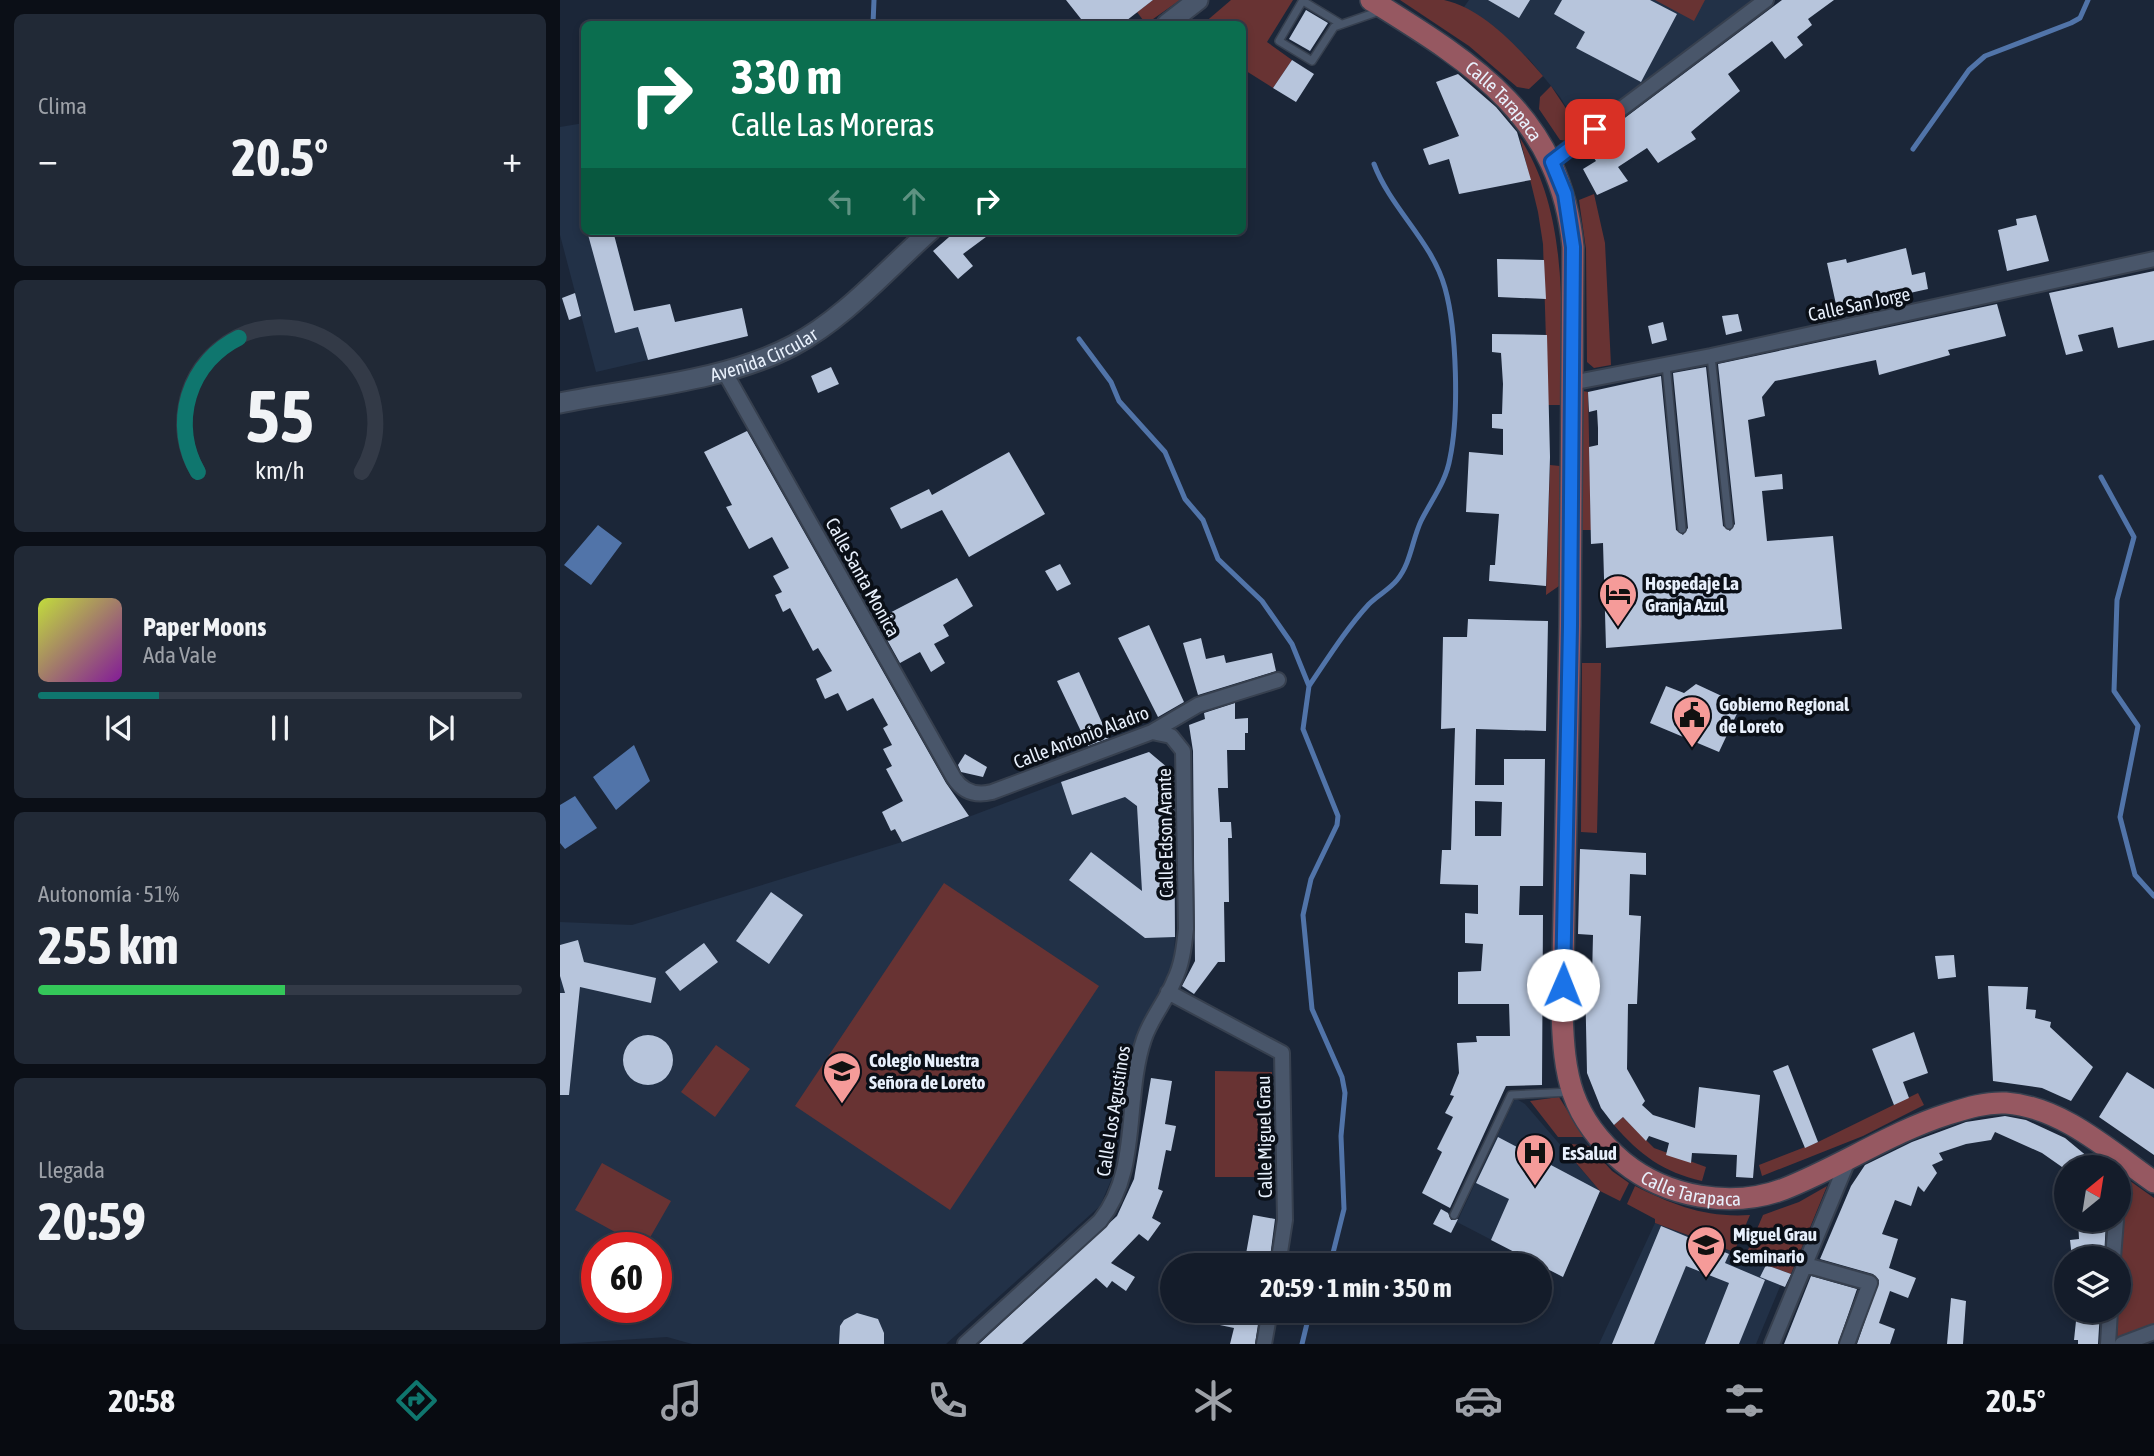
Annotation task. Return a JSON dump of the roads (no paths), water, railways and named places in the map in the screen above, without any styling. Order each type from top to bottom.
[{"type":"main road","name":"Calle Tarapaca","points":[[1378,4],[1448,48],[1483,78],[1531,128],[1552,162],[1565,194],[1573,247],[1570,626],[1562,1011],[1564,1059],[1570,1092],[1606,1147],[1637,1173],[1676,1191],[1712,1198],[1763,1194],[1783,1189],[1927,1121],[1977,1105],[2005,1103],[2033,1108],[2084,1132],[2111,1155]]},
{"type":"main road","name":"Calle Tarapaca","points":[[2132,1169],[2154,1182]]},
{"type":"street","points":[[1171,21],[1198,0]]},
{"type":"street","points":[[1552,162],[1766,0]]},
{"type":"street","name":"Avenida Circular","points":[[560,403],[724,371],[781,351],[815,332],[924,235]]},
{"type":"street","name":"Calle San Jorge","points":[[1571,383],[1711,356],[2154,259]]},
{"type":"street","name":"Calle Santa Monica","points":[[724,371],[958,785],[975,794]]},
{"type":"street","name":"Calle Antonio Aladro","points":[[975,794],[992,792],[1152,732],[1198,705],[1278,680]]},
{"type":"street","name":"Calle Edson Arante","points":[[1152,732],[1171,736],[1183,751],[1186,929],[1183,953]]},
{"type":"street","name":"Calle Los Agustinos","points":[[965,1344],[1100,1221],[1113,1204],[1122,1181],[1143,1040],[1168,992],[1183,953]]},
{"type":"street","name":"Calle Miguel Grau","points":[[1168,992],[1282,1053],[1285,1220],[1280,1253]]},
{"type":"street","points":[[1772,1344],[1850,1156]]},
{"type":"street","points":[[1806,1265],[1870,1283],[1847,1344]]},
{"type":"street","points":[[1264,1344],[1268,1323]]},
{"type":"street","points":[[2108,1344],[2109,1323]]},
{"type":"street","points":[[2122,1344],[2154,1332]]},
{"type":"lane","points":[[1341,24],[1303,1],[1279,41],[1312,61],[1334,27],[1341,24],[1378,4]]},
{"type":"lane","points":[[1711,356],[1729,525]]},
{"type":"lane","points":[[1666,365],[1682,529]]},
{"type":"lane","points":[[1454,1215],[1511,1095],[1570,1092]]},
{"type":"water","points":[[598,525],[622,543],[591,585],[564,565]]},
{"type":"water","points":[[634,745],[650,781],[616,810],[593,777]]},
{"type":"water","points":[[575,796],[597,828],[565,849],[560,843],[560,805]]},
{"type":"waterway","points":[[873,21],[874,0]]},
{"type":"waterway","points":[[1913,149],[1969,70],[1985,56],[2071,23],[2080,18],[2088,0]]},
{"type":"waterway","points":[[1309,686],[1361,614],[1402,573],[1421,521],[1445,475],[1453,440],[1456,397],[1454,349],[1445,288],[1431,255],[1390,196],[1374,164]]},
{"type":"waterway","points":[[1079,339],[1111,382],[1119,401],[1165,452],[1185,499],[1203,520],[1218,559],[1262,601],[1292,644],[1309,686],[1303,729],[1338,816],[1337,825],[1311,879],[1303,915],[1312,1009],[1342,1077],[1345,1093],[1341,1136],[1344,1209],[1333,1253]]},
{"type":"waterway","points":[[2101,477],[2134,537],[2117,600],[2114,691],[2138,726],[2120,817],[2135,875],[2154,896]]},
{"type":"waterway","points":[[1302,1344],[1307,1323]]},
{"type":"place","name":"Hospedaje La Granja Azul","points":[[1618,628]]},
{"type":"place","name":"Gobierno Regional de Loreto","points":[[1692,749]]},
{"type":"place","name":"Colegio Nuestra Señora de Loreto","points":[[842,1105]]},
{"type":"place","name":"EsSalud","points":[[1535,1187]]},
{"type":"place","name":"Miguel Grau Seminario","points":[[1706,1279]]}]
